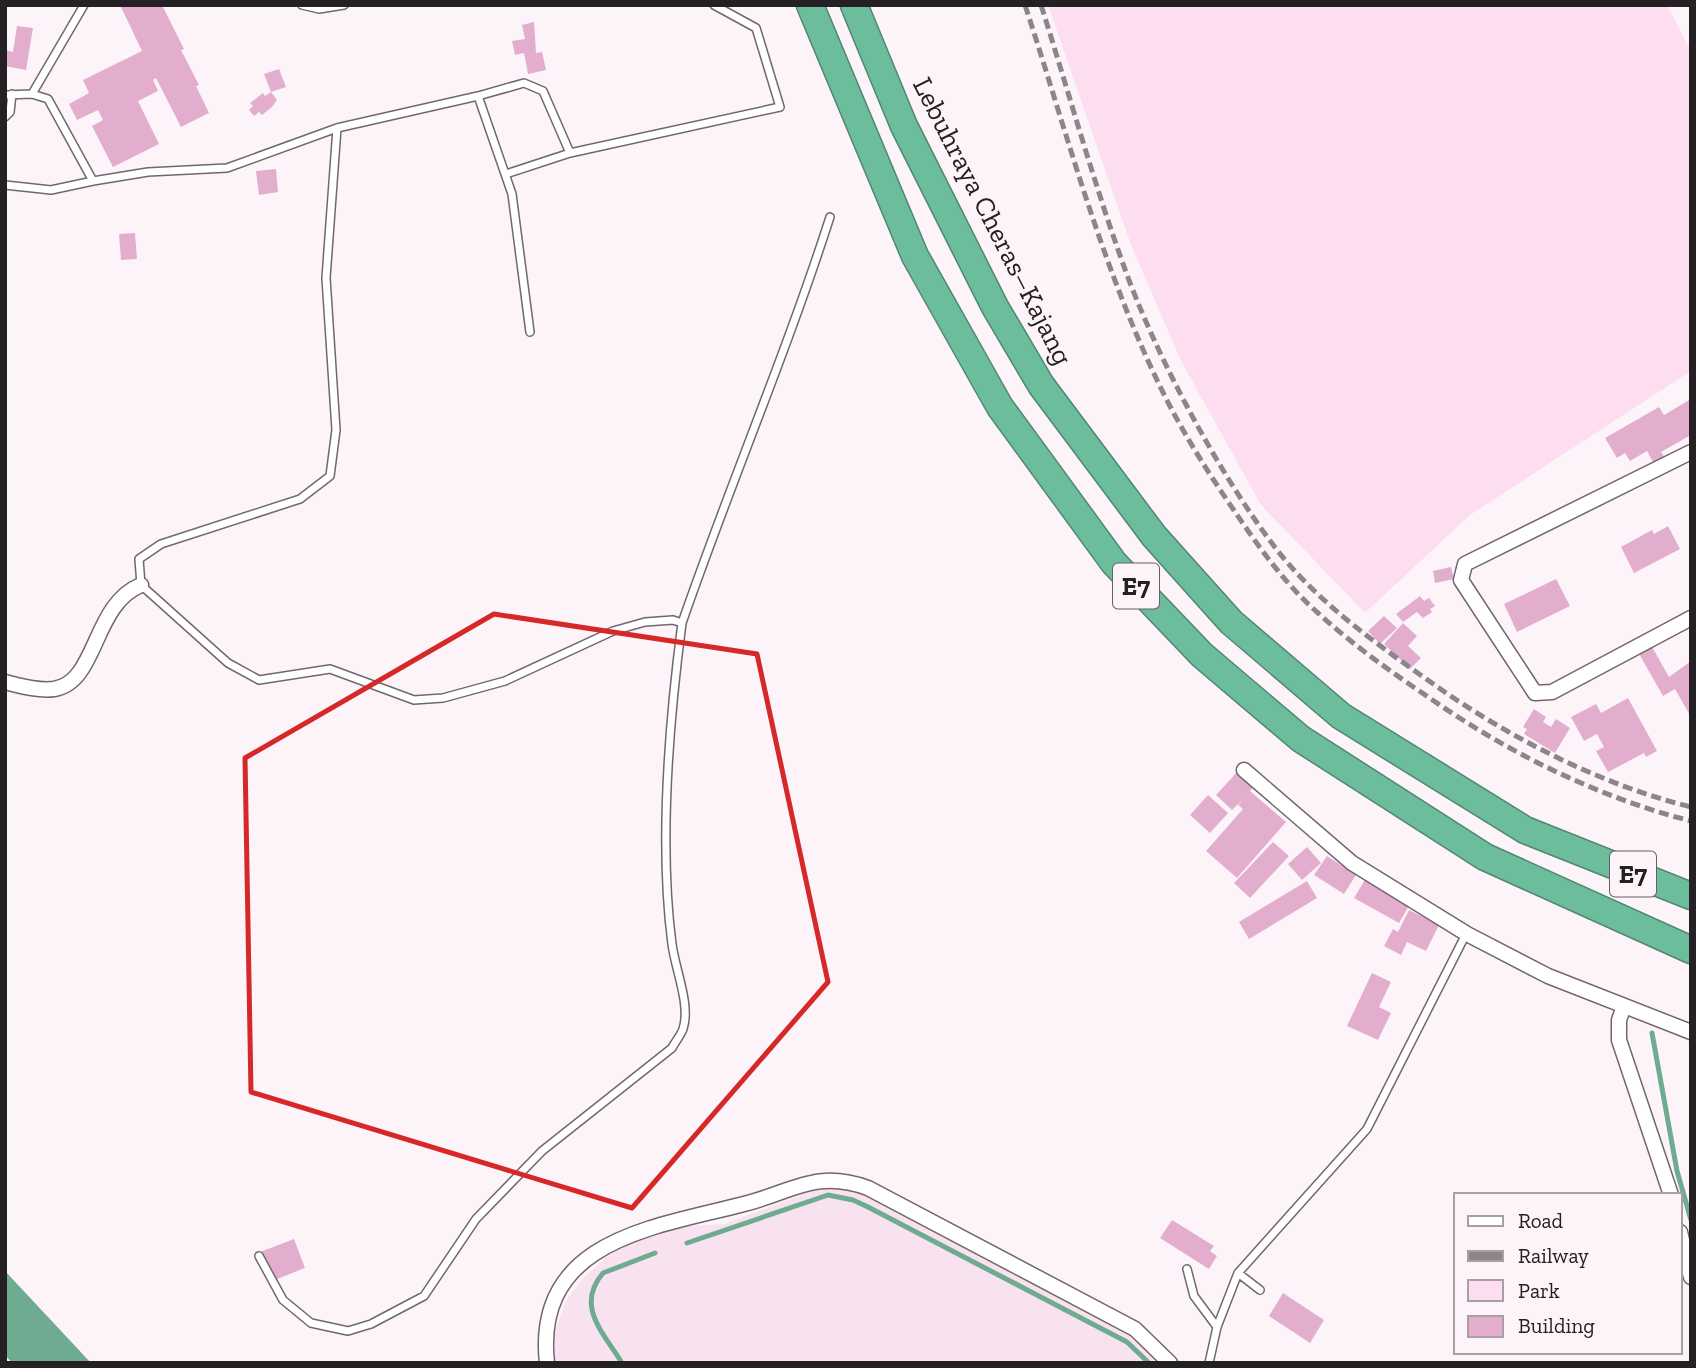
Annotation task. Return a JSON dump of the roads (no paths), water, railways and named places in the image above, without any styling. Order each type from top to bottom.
[{"type":"highway","name":"E7","points":[[810,5],[915,256],[1000,407],[1114,563],[1202,654],[1301,739],[1485,857],[1691,950]]},
{"type":"highway","name":"Lebuhraya Cheras–Kajang","points":[[854,5],[904,126],[995,307],[1041,385],[1154,536],[1231,622],[1341,716],[1525,830],[1691,896]]},
{"type":"street","points":[[1691,452],[1465,565],[1461,580],[1535,693],[1552,692],[1691,618]]},
{"type":"street","points":[[5,682],[37,689],[67,685],[79,676],[108,613],[118,599],[141,585]]},
{"type":"street","points":[[1244,770],[1352,863],[1467,934],[1548,976],[1691,1032]]},
{"type":"street","points":[[1624,1006],[1619,1020],[1619,1040],[1670,1193]]},
{"type":"street","points":[[547,1363],[546,1331],[557,1297],[568,1280],[596,1251],[635,1231],[685,1216],[751,1203],[821,1180],[854,1183],[880,1194],[1135,1329],[1170,1363]]},
{"type":"street","points":[[1682,1240],[1691,1277]]},
{"type":"lane","points":[[32,94],[84,5]]},
{"type":"lane","points":[[302,5],[319,9],[344,5]]},
{"type":"lane","points":[[506,174],[570,153],[780,107],[755,28],[714,5]]},
{"type":"lane","points":[[5,185],[51,190],[148,172],[227,167],[337,128],[524,83],[543,92],[570,153]]},
{"type":"lane","points":[[5,117],[10,112],[8,94],[32,94],[48,99],[93,181]]},
{"type":"lane","points":[[478,96],[512,194],[530,332]]},
{"type":"lane","points":[[337,128],[326,278],[336,430],[330,476],[300,499],[161,544],[139,559],[141,585],[228,663],[259,680],[330,669],[414,700],[443,698],[505,681],[613,631],[645,622],[673,620],[682,623]]},
{"type":"lane","points":[[259,1256],[283,1300],[311,1323],[348,1331],[371,1324],[424,1296],[476,1219],[542,1151],[672,1048],[683,1028],[684,1007],[670,935],[667,864],[670,761],[682,623],[718,520],[795,326],[830,217]]},
{"type":"lane","points":[[1209,1363],[1217,1327],[1238,1273],[1367,1129],[1467,934]]},
{"type":"lane","points":[[1187,1269],[1194,1296],[1217,1327]]},
{"type":"lane","points":[[1238,1273],[1260,1290]]},
{"type":"waterway","points":[[1652,1033],[1677,1171],[1691,1220]]},
{"type":"waterway","points":[[687,1243],[828,1195],[853,1200],[1127,1342],[1149,1363]]},
{"type":"waterway","points":[[622,1363],[600,1330],[591,1297],[603,1273],[655,1253]]},
{"type":"railway","points":[[1025,5],[1101,242],[1157,380],[1212,478],[1283,577],[1306,602],[1360,648],[1434,701],[1494,739],[1590,787],[1691,821]]},
{"type":"railway","points":[[1041,5],[1111,229],[1151,333],[1209,446],[1252,516],[1291,567],[1351,623],[1468,707],[1560,759],[1625,786],[1691,807]]}]
